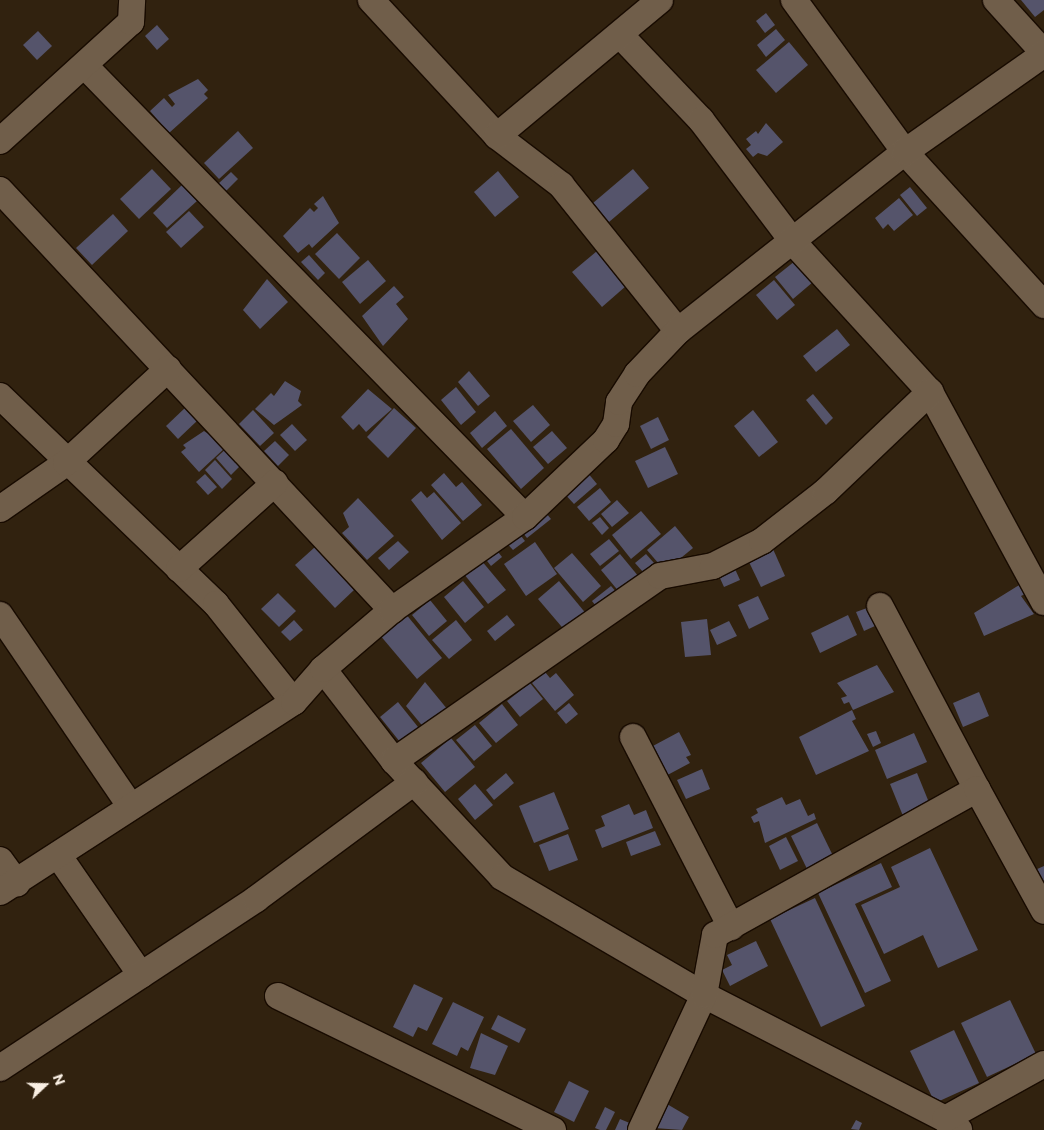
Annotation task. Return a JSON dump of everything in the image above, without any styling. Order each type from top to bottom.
[{"type":"street","points":[[0,140],[85,66],[131,22],[132,0]]},
{"type":"street","points":[[371,0],[497,136],[561,185],[678,331]]},
{"type":"street","points":[[497,136],[621,36],[660,0]]},
{"type":"street","points":[[794,0],[905,152],[1044,305]]},
{"type":"street","points":[[0,860],[8,888],[294,702],[323,669],[392,610],[525,517],[606,440],[616,424],[619,402],[637,374],[678,331],[794,243],[905,152],[1044,53],[996,0]]},
{"type":"street","points":[[621,36],[701,120],[794,243],[930,392],[1044,602]]},
{"type":"street","points":[[85,66],[525,517]]},
{"type":"street","points":[[0,190],[392,610]]},
{"type":"street","points":[[0,509],[66,463],[168,369]]},
{"type":"street","points":[[394,761],[660,576],[713,566],[762,541],[826,491],[930,392]]},
{"type":"street","points":[[0,396],[66,463],[216,604],[294,702]]},
{"type":"street","points":[[179,569],[275,483]]},
{"type":"street","points":[[880,606],[1044,911]]},
{"type":"street","points":[[0,615],[131,807]]},
{"type":"street","points":[[323,669],[394,761],[502,877],[704,995],[952,1124],[1044,1064]]},
{"type":"street","points":[[633,737],[731,927]]},
{"type":"street","points":[[0,1068],[256,899],[414,782]]},
{"type":"street","points":[[641,1130],[704,995],[715,936],[977,789]]},
{"type":"street","points":[[58,855],[141,974]]},
{"type":"street","points":[[278,996],[553,1130]]},
{"type":"building","points":[[1021,0],[1044,0],[1044,10],[1035,17]]},
{"type":"building","points":[[766,13],[775,25],[765,33],[756,21]]},
{"type":"building","points":[[157,25],[169,39],[157,50],[145,36]]},
{"type":"building","points":[[776,29],[785,40],[766,57],[757,45]]},
{"type":"building","points":[[38,31],[52,46],[37,60],[23,45]]},
{"type":"building","points":[[789,42],[808,65],[776,93],[756,70]]},
{"type":"building","points":[[198,79],[208,90],[204,94],[208,98],[169,133],[150,111],[164,98],[172,107],[175,104],[168,95]]},
{"type":"building","points":[[766,123],[783,142],[767,156],[758,153],[753,157],[746,149],[751,145],[746,139],[756,131],[758,134]]},
{"type":"building","points":[[238,131],[253,148],[219,179],[204,163]]},
{"type":"building","points":[[152,169],[171,189],[139,219],[120,199]]},
{"type":"building","points":[[633,169],[649,188],[609,222],[593,203]]},
{"type":"building","points":[[498,171],[519,197],[495,217],[474,192]]},
{"type":"building","points":[[231,172],[238,179],[225,192],[218,184]]},
{"type":"building","points":[[182,185],[197,201],[167,228],[153,213]]},
{"type":"building","points":[[910,187],[927,208],[917,216],[900,195]]},
{"type":"building","points":[[323,196],[339,223],[312,248],[309,244],[298,253],[283,236],[310,208],[314,212],[318,208],[314,204]]},
{"type":"building","points":[[899,198],[913,215],[894,231],[888,224],[883,229],[875,218]]},
{"type":"building","points":[[189,211],[204,227],[181,248],[166,232]]},
{"type":"building","points":[[113,214],[128,231],[92,265],[76,248]]},
{"type":"building","points":[[337,233],[360,258],[339,279],[315,254]]},
{"type":"building","points":[[597,251],[626,286],[602,307],[572,272]]},
{"type":"building","points":[[309,255],[325,273],[318,280],[301,262]]},
{"type":"building","points":[[368,260],[386,281],[360,304],[342,282]]},
{"type":"building","points":[[795,261],[813,282],[793,299],[775,277]]},
{"type":"building","points":[[267,279],[288,302],[260,329],[243,310]]},
{"type":"building","points":[[774,280],[795,305],[777,320],[756,295]]},
{"type":"building","points":[[394,286],[404,297],[396,304],[408,319],[383,346],[362,316]]},
{"type":"building","points":[[837,329],[850,345],[816,372],[803,356]]},
{"type":"building","points":[[469,371],[490,396],[478,406],[458,382]]},
{"type":"building","points":[[285,381],[301,391],[298,401],[302,405],[274,425],[255,409],[271,393],[274,396]]},
{"type":"building","points":[[456,387],[476,412],[461,425],[441,400]]},
{"type":"building","points":[[368,389],[392,409],[366,432],[359,424],[353,430],[341,417]]},
{"type":"building","points":[[813,394],[833,418],[826,425],[806,400]]},
{"type":"building","points":[[533,405],[550,425],[531,442],[513,421]]},
{"type":"building","points":[[187,406],[199,419],[178,439],[166,426]]},
{"type":"building","points":[[394,408],[416,428],[388,458],[367,437]]},
{"type":"building","points":[[253,410],[274,433],[260,446],[239,424]]},
{"type":"building","points":[[753,410],[778,442],[759,457],[734,426]]},
{"type":"building","points":[[495,411],[507,426],[482,448],[470,433]]},
{"type":"building","points":[[658,417],[669,440],[651,449],[640,426]]},
{"type":"building","points":[[292,424],[307,440],[295,451],[280,435]]},
{"type":"building","points":[[511,429],[544,468],[521,489],[487,449]]},
{"type":"building","points":[[204,431],[227,446],[199,472],[181,452],[186,448],[183,445]]},
{"type":"building","points":[[552,431],[567,448],[548,464],[533,447]]},
{"type":"building","points":[[275,441],[289,455],[278,466],[264,451]]},
{"type":"building","points":[[229,446],[244,462],[231,475],[216,458]]},
{"type":"building","points":[[665,447],[678,474],[648,488],[635,461]]},
{"type":"building","points":[[215,460],[232,479],[222,489],[205,470]]},
{"type":"building","points":[[587,472],[597,484],[574,504],[563,492]]},
{"type":"building","points":[[444,473],[456,487],[462,482],[482,505],[463,521],[431,485]]},
{"type":"building","points":[[205,474],[217,487],[208,495],[196,482]]},
{"type":"building","points":[[600,488],[611,502],[589,521],[577,507]]},
{"type":"building","points":[[421,491],[427,498],[434,492],[461,523],[442,540],[411,500]]},
{"type":"building","points":[[358,498],[394,536],[367,560],[342,533],[349,527],[343,513]]},
{"type":"building","points":[[617,500],[629,513],[612,527],[601,514]]},
{"type":"building","points":[[641,511],[661,534],[631,559],[612,535]]},
{"type":"building","points":[[546,513],[551,519],[527,538],[523,533]]},
{"type":"building","points":[[600,517],[609,528],[602,535],[592,523]]},
{"type":"building","points":[[675,526],[693,548],[665,571],[647,550]]},
{"type":"building","points":[[517,531],[525,541],[513,550],[505,541]]},
{"type":"building","points":[[609,539],[619,551],[600,566],[590,554]]},
{"type":"building","points":[[398,541],[409,552],[389,570],[378,558]]},
{"type":"building","points":[[535,542],[557,574],[526,596],[504,564]]},
{"type":"building","points":[[315,547],[354,590],[335,608],[295,565]]},
{"type":"building","points":[[495,548],[502,557],[491,566],[484,557]]},
{"type":"building","points":[[773,549],[785,576],[761,587],[748,560]]},
{"type":"building","points":[[572,553],[601,586],[583,602],[554,568]]},
{"type":"building","points":[[620,554],[639,577],[620,593],[601,570]]},
{"type":"building","points":[[646,554],[654,563],[643,572],[635,563]]},
{"type":"building","points":[[481,560],[506,590],[488,604],[464,574]]},
{"type":"building","points":[[735,569],[740,580],[724,587],[719,576]]},
{"type":"building","points":[[463,581],[484,607],[465,623],[444,597]]},
{"type":"building","points":[[559,581],[588,616],[567,633],[538,599]]},
{"type":"building","points":[[1021,584],[1025,594],[1021,596],[1034,614],[984,636],[974,613]]},
{"type":"building","points":[[611,586],[618,594],[599,610],[592,601]]},
{"type":"building","points":[[278,593],[296,611],[279,627],[261,609]]},
{"type":"building","points":[[758,596],[769,619],[749,629],[738,605]]},
{"type":"building","points":[[430,600],[447,621],[429,636],[412,615]]},
{"type":"building","points":[[867,608],[875,626],[864,631],[856,612]]},
{"type":"building","points":[[405,613],[442,658],[417,679],[379,634]]},
{"type":"building","points":[[507,615],[515,625],[495,641],[487,631]]},
{"type":"building","points":[[848,615],[857,635],[820,653],[811,633]]},
{"type":"building","points":[[707,619],[711,655],[685,657],[681,622]]},
{"type":"building","points":[[294,620],[303,630],[290,641],[281,632]]},
{"type":"building","points":[[456,620],[472,640],[449,659],[432,640]]},
{"type":"building","points":[[729,621],[737,636],[717,645],[710,630]]},
{"type":"building","points":[[877,665],[894,692],[853,710],[849,702],[844,704],[841,698],[847,696],[837,683]]},
{"type":"building","points":[[545,672],[550,678],[556,673],[574,695],[555,711],[532,683]]},
{"type":"building","points":[[425,682],[448,710],[425,729],[406,706]]},
{"type":"building","points":[[530,683],[543,699],[520,717],[507,701]]},
{"type":"building","points":[[979,692],[989,716],[963,727],[953,703]]},
{"type":"building","points":[[398,702],[422,732],[404,747],[380,717]]},
{"type":"building","points":[[569,703],[578,714],[566,724],[557,713]]},
{"type":"building","points":[[502,704],[518,725],[496,743],[479,723]]},
{"type":"building","points":[[852,710],[856,719],[852,721],[869,751],[816,775],[799,737]]},
{"type":"building","points":[[475,725],[492,746],[474,761],[456,740]]},
{"type":"building","points":[[876,731],[881,743],[873,747],[867,734]]},
{"type":"building","points":[[679,732],[691,755],[686,757],[690,763],[660,779],[651,747]]},
{"type":"building","points":[[914,733],[927,762],[887,779],[875,750]]},
{"type":"building","points":[[451,738],[475,767],[445,792],[421,763]]},
{"type":"building","points":[[702,769],[710,789],[686,799],[677,780]]},
{"type":"building","points":[[506,773],[514,783],[494,800],[486,790]]},
{"type":"building","points":[[917,773],[930,805],[903,816],[890,784]]},
{"type":"building","points":[[475,784],[493,805],[475,820],[458,799]]},
{"type":"building","points":[[554,792],[569,829],[534,843],[519,806]]},
{"type":"building","points":[[782,797],[786,805],[800,799],[808,816],[814,813],[816,819],[765,843],[759,821],[754,823],[751,817],[758,813],[756,809]]},
{"type":"building","points":[[629,804],[634,815],[646,810],[653,828],[602,848],[595,830],[605,826],[601,816]]},
{"type":"building","points":[[817,823],[836,862],[810,875],[791,836]]},
{"type":"building","points":[[655,831],[661,845],[631,856],[626,842]]},
{"type":"building","points":[[568,834],[578,860],[549,871],[539,845]]},
{"type":"building","points":[[786,837],[798,861],[780,870],[769,846]]},
{"type":"building","points":[[930,848],[978,950],[938,968],[923,935],[884,954],[861,905],[900,887],[891,867]]},
{"type":"building","points":[[881,863],[892,887],[855,904],[891,981],[865,993],[818,893]]},
{"type":"building","points":[[1044,866],[1044,888],[1035,870]]},
{"type":"building","points":[[815,898],[865,1006],[821,1027],[770,919]]},
{"type":"building","points":[[756,941],[768,966],[730,986],[722,970],[732,965],[727,955]]},
{"type":"building","points":[[414,984],[443,998],[427,1031],[418,1027],[413,1037],[393,1027]]},
{"type":"building","points":[[1010,1000],[1036,1054],[987,1077],[961,1023]]},
{"type":"building","points":[[453,1002],[484,1017],[468,1051],[461,1047],[457,1056],[432,1044]]},
{"type":"building","points":[[498,1015],[526,1029],[519,1043],[491,1029]]},
{"type":"building","points":[[954,1030],[979,1083],[935,1103],[910,1051]]},
{"type":"building","points":[[481,1033],[508,1046],[495,1075],[470,1068]]},
{"type":"building","points":[[569,1081],[589,1091],[574,1122],[554,1112]]},
{"type":"building","points":[[667,1104],[689,1117],[682,1130],[654,1128]]},
{"type":"building","points":[[605,1107],[615,1112],[606,1130],[600,1130],[595,1128]]},
{"type":"building","points":[[620,1119],[632,1124],[629,1130],[615,1130]]},
{"type":"building","points":[[856,1120],[862,1123],[859,1130],[851,1129]]}]
